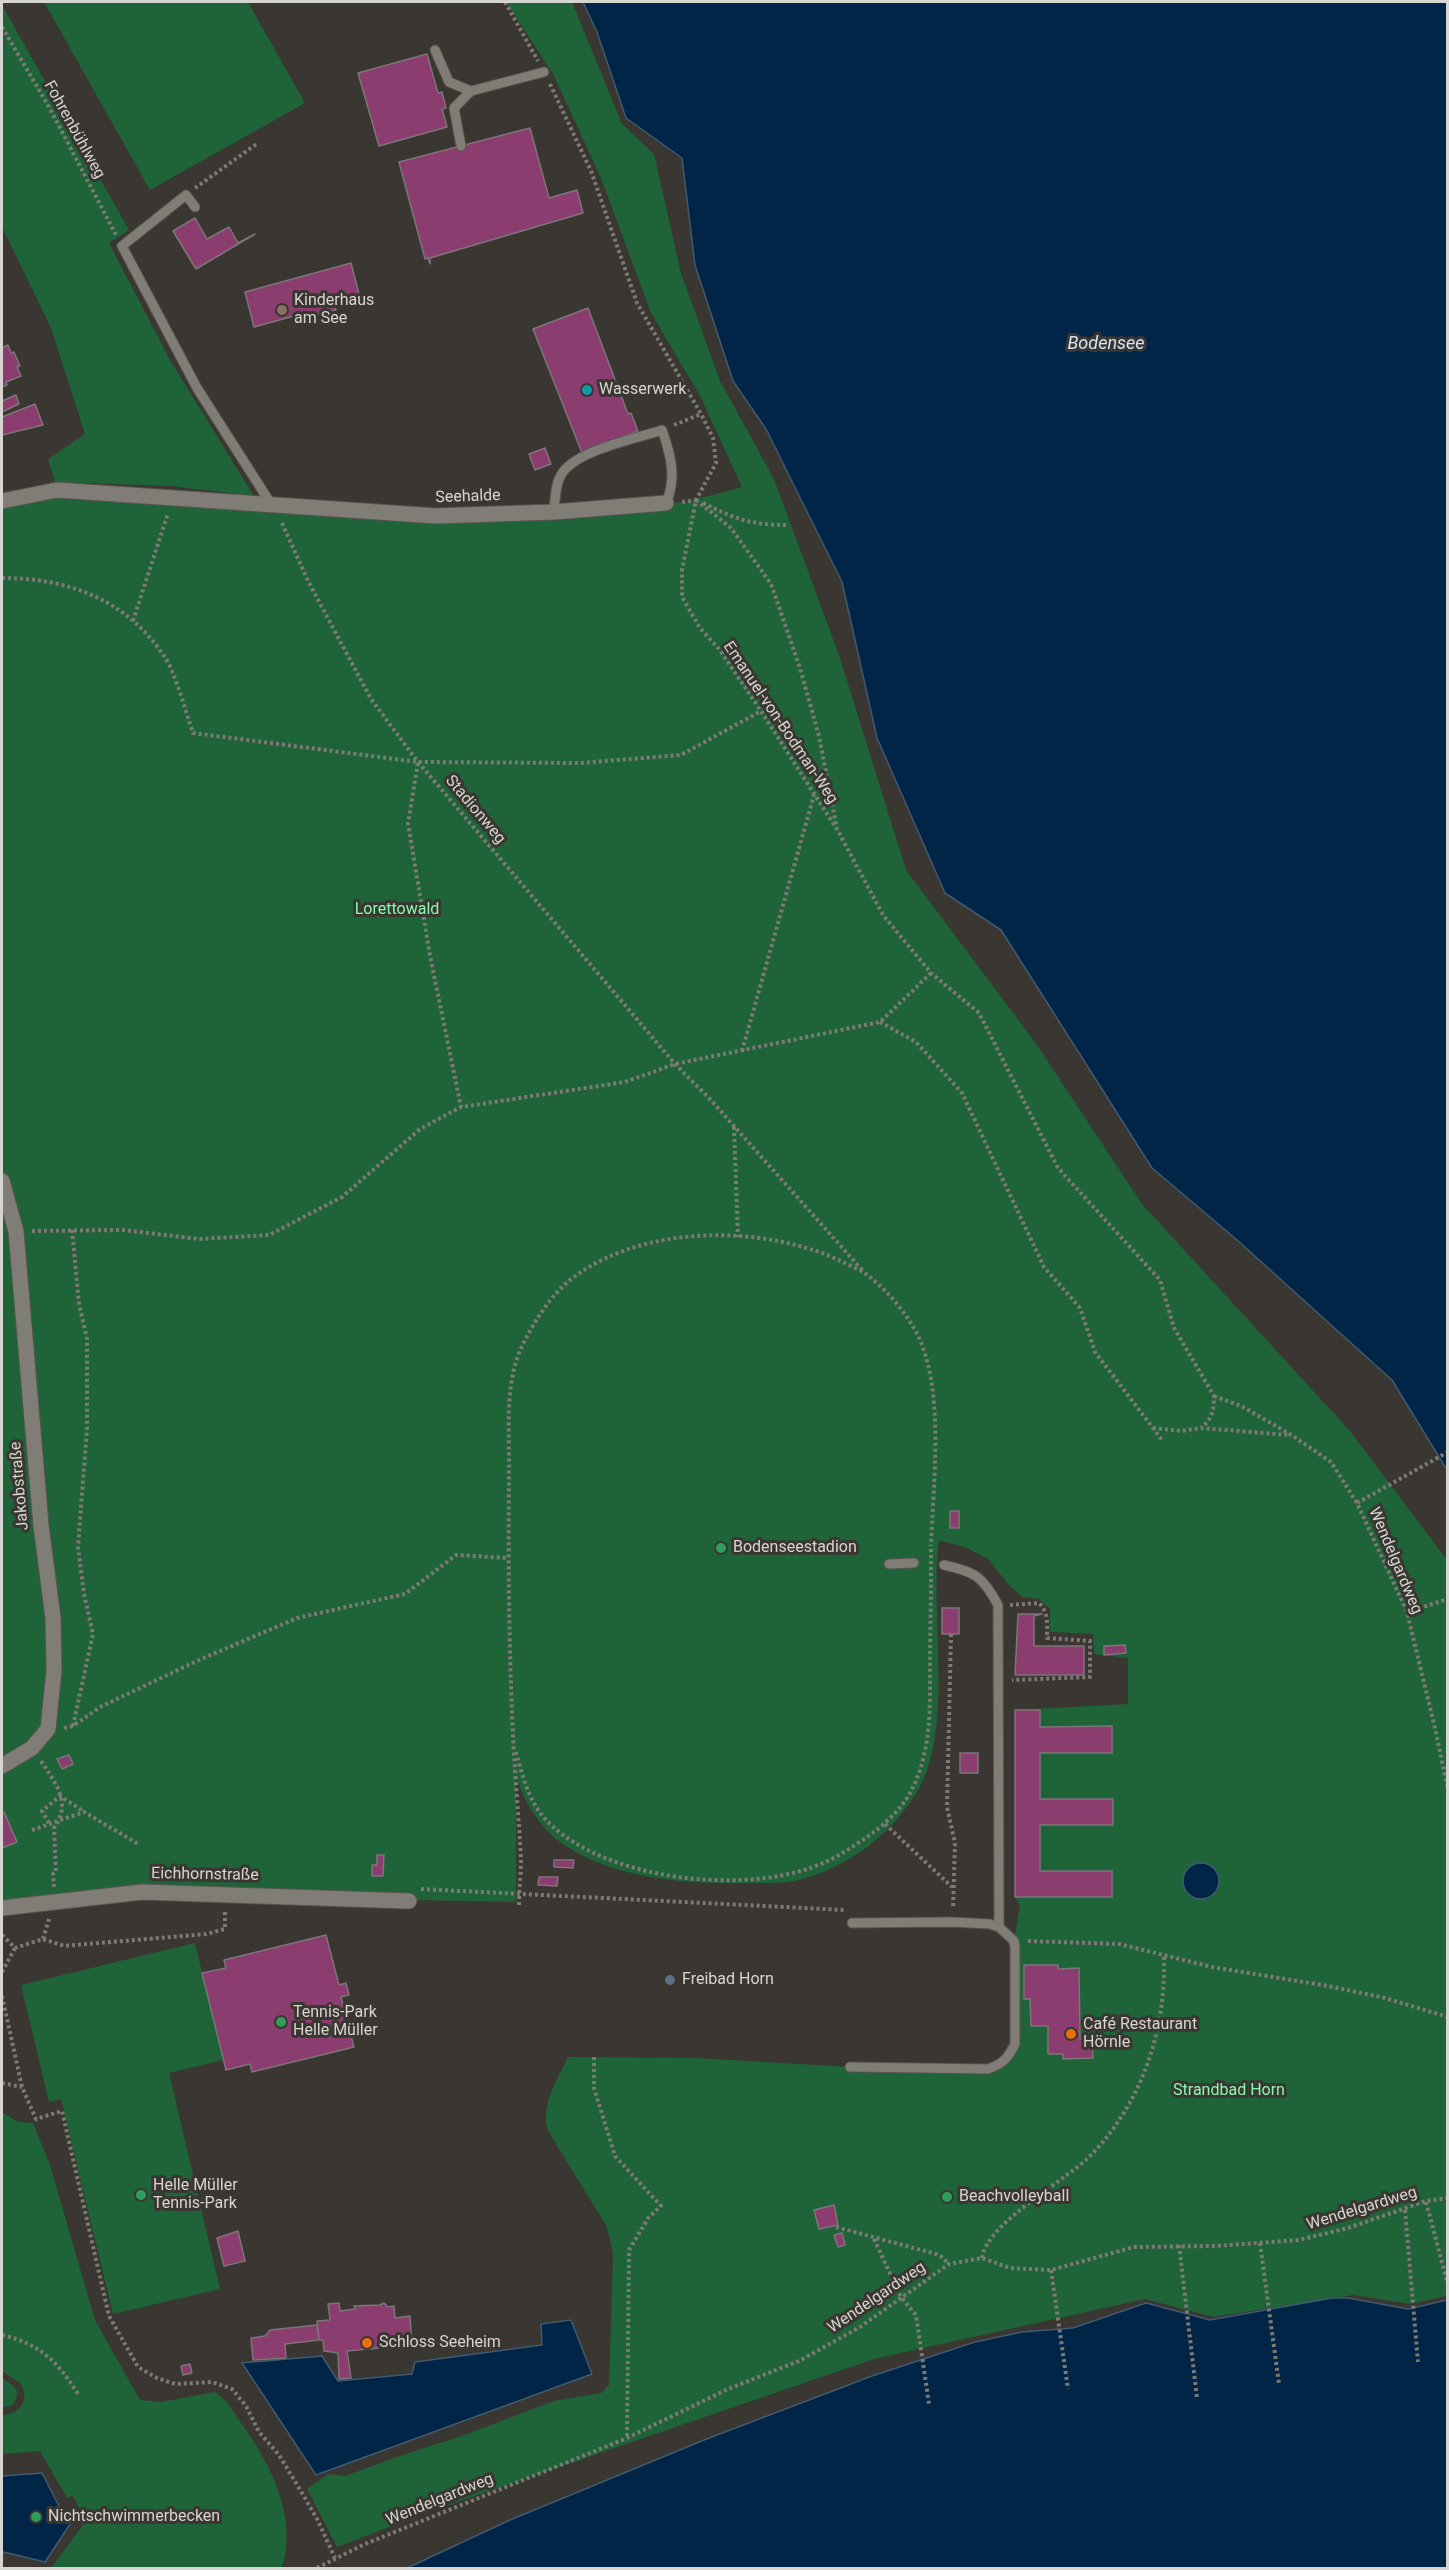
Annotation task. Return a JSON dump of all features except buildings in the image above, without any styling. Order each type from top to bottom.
[{"type":"street","name":"Seehalde","points":[[2,501],[57,490],[436,516],[554,512],[666,503]]},
{"type":"street","name":"Jakobstraße","points":[[2,1181],[16,1231],[41,1525],[53,1618],[54,1671],[48,1729],[32,1748],[2,1766]]},
{"type":"street","name":"Eichhornstraße","points":[[2,1908],[142,1892],[410,1895]]},
{"type":"lane","points":[[435,50],[449,82],[471,90]]},
{"type":"lane","points":[[461,146],[454,108],[471,90],[544,72]]},
{"type":"lane","points":[[195,207],[186,195],[122,246],[197,387],[271,504]]},
{"type":"lane","points":[[554,512],[560,476],[572,462],[598,450],[662,430],[672,470],[672,489],[666,503]]},
{"type":"lane","points":[[889,1564],[914,1563]]},
{"type":"lane","points":[[944,1565],[961,1568],[985,1581],[998,1605],[999,1927]]},
{"type":"lane","points":[[850,2067],[988,2069],[1000,2065],[1008,2058],[1016,2044],[1014,1941],[999,1927],[951,1922],[852,1923]]},
{"type":"path","name":"Emanuel-von-Bodman-Weg","points":[[505,2],[544,72],[591,171],[638,303],[701,414],[712,438],[716,463],[696,500],[682,570],[682,597],[700,628],[719,650],[761,711],[838,831],[883,915],[931,973],[979,1013],[1058,1168],[1160,1280],[1174,1328],[1214,1396]]},
{"type":"path","name":"Fohrenbühlweg","points":[[2,27],[49,107],[122,246]]},
{"type":"path","points":[[186,195],[258,143]]},
{"type":"path","points":[[662,430],[701,414]]},
{"type":"path","points":[[134,621],[174,498]]},
{"type":"path","points":[[696,500],[738,520],[766,525],[788,525]]},
{"type":"path","points":[[696,500],[731,528],[771,584],[800,668],[819,736],[838,831]]},
{"type":"path","name":"Stadionweg","points":[[271,504],[371,699],[418,762],[675,1064],[734,1125],[865,1273]]},
{"type":"path","points":[[2,578],[32,578],[74,588],[106,600],[134,621],[165,657],[193,733],[418,762],[580,763],[681,755],[761,711]]},
{"type":"path","points":[[418,762],[408,823],[430,956],[460,1107]]},
{"type":"path","points":[[742,1051],[814,795]]},
{"type":"path","points":[[16,1231],[123,1230],[199,1239],[268,1235],[342,1197],[420,1129],[460,1107],[625,1082],[675,1064],[880,1022],[931,973]]},
{"type":"path","points":[[880,1022],[916,1042],[962,1093],[1044,1267],[1080,1308],[1095,1352],[1162,1440]]},
{"type":"path","points":[[734,1125],[738,1237]]},
{"type":"path","points":[[72,1230],[79,1304],[87,1339],[87,1429],[78,1547],[84,1594],[93,1634],[73,1726],[100,1707],[199,1660],[297,1618],[405,1594],[456,1555],[508,1558]]},
{"type":"path","points":[[513,1740],[524,1784],[546,1821],[575,1845],[623,1866],[677,1878],[733,1880],[770,1877],[810,1868],[848,1851],[885,1824],[910,1794],[924,1757],[931,1719],[934,1418],[930,1368],[916,1331],[898,1304],[865,1273],[825,1254],[776,1239],[706,1236],[666,1241],[620,1251],[577,1275],[549,1301],[523,1344],[511,1376],[508,1558],[513,1740],[521,1865],[519,1905]]},
{"type":"path","points":[[1201,1428],[1211,1418],[1214,1396]]},
{"type":"path","name":"Wendelgardweg","points":[[1214,1396],[1241,1406],[1293,1436],[1331,1462],[1357,1503],[1407,1612],[1435,1728],[1447,1790]]},
{"type":"path","points":[[1153,1428],[1181,1431],[1201,1428],[1293,1436]]},
{"type":"path","points":[[1357,1503],[1448,1452]]},
{"type":"path","points":[[1407,1612],[1448,1599]]},
{"type":"path","points":[[998,1605],[1039,1603],[1045,1609],[1048,1621],[1047,1638],[1090,1641],[1090,1677],[999,1680]]},
{"type":"path","points":[[951,1634],[947,1807],[954,1844],[951,1922]]},
{"type":"path","points":[[32,1748],[59,1788],[64,1808],[54,1828],[56,1858],[56,1872],[53,1874],[54,1887]]},
{"type":"path","points":[[60,1796],[140,1845]]},
{"type":"path","points":[[49,1823],[42,1811],[60,1796]]},
{"type":"path","points":[[32,1830],[61,1818],[84,1812]]},
{"type":"path","points":[[885,1824],[952,1887]]},
{"type":"path","points":[[44,1888],[65,1886]]},
{"type":"path","points":[[410,1895],[519,1895],[848,1910]]},
{"type":"path","points":[[2,1972],[15,1948],[43,1939],[64,1946],[206,1934],[225,1929],[224,1918]]},
{"type":"path","points":[[2,1935],[15,1948]]},
{"type":"path","points":[[1014,1941],[1119,1944],[1164,1957],[1385,1998],[1448,2016]]},
{"type":"path","points":[[982,2258],[983,2248],[998,2230],[1092,2154],[1126,2112],[1157,2037],[1165,1984],[1164,1957]]},
{"type":"path","points":[[2,1996],[22,2087],[36,2119],[62,2111],[109,2316],[138,2367],[175,2384],[212,2382],[232,2389],[246,2406],[259,2432],[279,2455],[317,2519],[335,2558]]},
{"type":"path","points":[[594,2057],[594,2088],[615,2156],[661,2206],[649,2217],[629,2250],[627,2438]]},
{"type":"path","points":[[2,2084],[22,2087]]},
{"type":"path","name":"Wendelgardweg","points":[[317,2568],[335,2558],[627,2438],[728,2389],[799,2361],[860,2327],[949,2264],[982,2258],[1010,2268],[1051,2270],[1134,2247],[1215,2246],[1299,2240],[1405,2210],[1426,2201],[1448,2198]]},
{"type":"path","points":[[1426,2201],[1448,2285]]},
{"type":"path","points":[[1405,2210],[1418,2362]]},
{"type":"path","points":[[836,2227],[936,2254],[949,2264]]},
{"type":"path","points":[[874,2239],[901,2297],[916,2315],[929,2404]]},
{"type":"path","points":[[1260,2243],[1279,2384]]},
{"type":"path","points":[[1179,2245],[1197,2398]]},
{"type":"path","points":[[1051,2270],[1068,2389]]},
{"type":"path","points":[[2,2335],[34,2347],[52,2359],[78,2394]]},
{"type":"green space","points":[[44,2],[248,2],[305,103],[150,190]]},
{"type":"green space","points":[[506,2],[572,2],[622,124],[654,154],[681,273],[720,381],[774,479],[839,655],[906,870],[1035,1042],[1142,1204],[1350,1431],[1447,1560],[1447,2296],[1410,2304],[1353,2295],[1213,2317],[1145,2299],[874,2359],[428,2512],[337,2547],[307,2489],[328,2474],[345,2476],[554,2401],[601,2393],[609,2385],[613,2253],[607,2227],[548,2131],[546,2121],[551,2093],[568,2057],[696,2058],[850,2067],[1000,2065],[1015,2044],[1014,1941],[1020,1905],[1015,1897],[1015,1710],[1128,1704],[1128,1658],[1094,1654],[1093,1634],[1050,1632],[1050,1609],[1039,1599],[1022,1597],[988,1559],[967,1548],[939,1540],[937,1569],[938,1702],[929,1764],[918,1790],[896,1820],[854,1856],[821,1873],[796,1881],[726,1883],[656,1878],[611,1867],[569,1848],[551,1834],[536,1817],[516,1777],[516,1902],[108,1894],[2,1902],[2,501],[57,490],[271,504],[554,512],[685,502],[742,487],[700,396],[651,313],[601,178],[553,74]]},
{"type":"green space","points":[[2,5],[129,230],[109,243],[170,360],[254,496],[170,486],[55,482],[48,459],[85,434],[51,328],[2,227]]},
{"type":"green space","name":"Helle Müller Tennis-Park","points":[[195,1943],[223,2060],[169,2073],[220,2289],[113,2314],[61,2099],[49,2102],[21,1985]]},
{"type":"green space","points":[[2,2112],[18,2122],[33,2123],[50,2165],[95,2320],[140,2400],[161,2402],[215,2392],[226,2402],[252,2439],[279,2492],[284,2511],[287,2530],[282,2568],[51,2568],[86,2521],[73,2496],[67,2498],[40,2451],[2,2454],[2,2415],[14,2412],[22,2406],[24,2390],[21,2384],[2,2371]]},
{"type":"green space","points":[[2,2378],[14,2386],[17,2391],[12,2405],[2,2407]]},
{"type":"water","name":"Bodensee","points":[[583,2],[1447,2],[1447,1470],[1392,1380],[1237,1240],[1152,1168],[1001,930],[945,893],[877,738],[842,582],[766,429],[733,381],[695,265],[682,158],[626,118],[597,32]]},
{"type":"water","points":[[1201,1863],[1213,1869],[1219,1881],[1213,1893],[1201,1899],[1189,1893],[1183,1881],[1189,1869]]},
{"type":"water","points":[[1332,2298],[1348,2298],[1408,2309],[1447,2300],[1447,2568],[407,2568],[510,2520],[704,2440],[872,2376],[975,2342],[1022,2332],[1073,2328],[1146,2303],[1210,2320]]},
{"type":"water","points":[[571,2320],[592,2374],[316,2475],[242,2363],[322,2356],[338,2381],[412,2374],[415,2362],[542,2345],[541,2324]]},
{"type":"water","name":"Nichtschwimmerbecken","points":[[42,2473],[62,2512],[67,2510],[72,2521],[45,2562],[4,2552],[2,2555],[2,2476]]},
{"type":"place","name":"Kinderhaus am See","points":[[282,310]]},
{"type":"place","name":"Wasserwerk","points":[[587,390]]},
{"type":"place","name":"Bodenseestadion","points":[[721,1548]]},
{"type":"place","name":"Freibad Horn","points":[[670,1980]]},
{"type":"place","name":"Tennis-Park Helle Müller","points":[[281,2022]]},
{"type":"place","name":"Café Restaurant Hörnle","points":[[1071,2034]]},
{"type":"place","name":"Helle Müller Tennis-Park","points":[[141,2195]]},
{"type":"place","name":"Beachvolleyball","points":[[947,2197]]},
{"type":"place","name":"Schloss Seeheim","points":[[367,2343]]},
{"type":"place","name":"Nichtschwimmerbecken","points":[[36,2517]]},
{"type":"park label","name":"Lorettowald","points":[[397,910]]},
{"type":"park label","name":"Strandbad Horn","points":[[1229,2091]]}]
